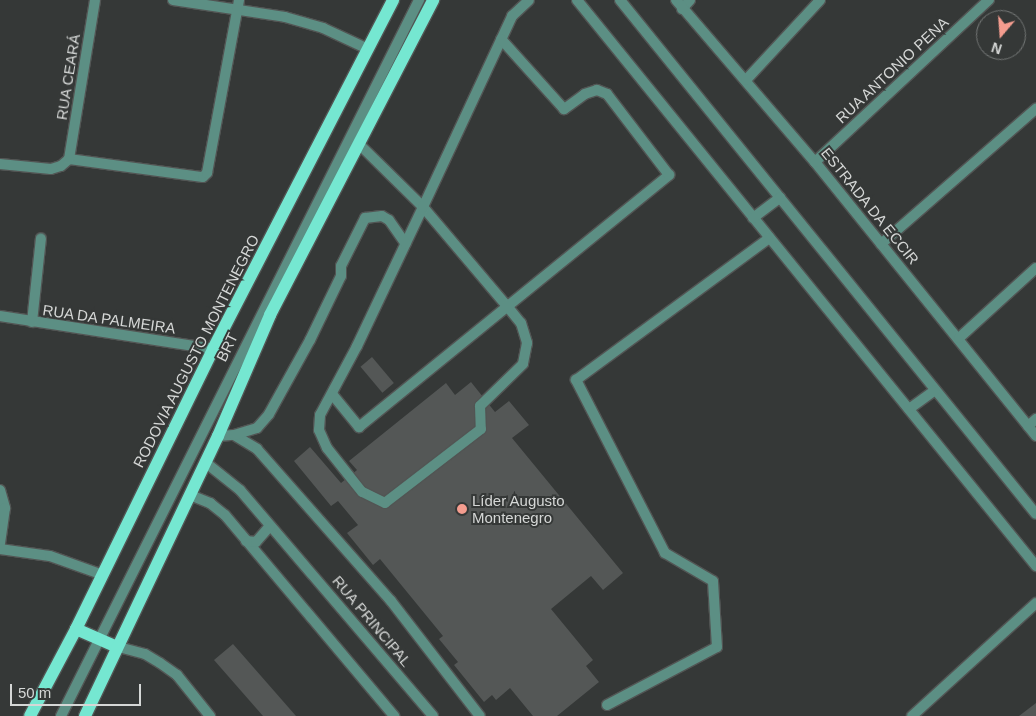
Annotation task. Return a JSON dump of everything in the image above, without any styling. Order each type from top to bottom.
[{"type":"main road","name":"RODOVIA AUGUSTO MONTENEGRO","points":[[30,716],[103,575],[213,349],[393,0]]},
{"type":"main road","points":[[84,716],[218,436],[252,354],[433,0]]},
{"type":"main road","points":[[76,629],[116,646]]},
{"type":"street","name":"RUA CEARÁ","points":[[69,159],[95,0]]},
{"type":"street","points":[[173,0],[238,4],[323,28],[368,49]]},
{"type":"street","name":"BRT","points":[[63,714],[101,640],[255,322],[419,0]]},
{"type":"street","points":[[359,144],[423,207],[521,323],[528,343],[523,364],[480,406],[481,429],[385,503],[362,492],[322,439],[320,415],[406,244],[423,207],[501,39],[512,16],[530,0]]},
{"type":"street","points":[[577,0],[1036,566]]},
{"type":"street","points":[[620,0],[1036,514]]},
{"type":"street","name":"ESTRADA DA ECCIR","points":[[676,0],[746,80],[959,338],[1032,422],[1036,436]]},
{"type":"street","points":[[682,8],[690,0]]},
{"type":"street","points":[[746,80],[820,0]]},
{"type":"street","name":"RUA ANTONIO PENA","points":[[815,162],[989,0]]},
{"type":"street","points":[[0,164],[51,169],[61,166],[69,159],[200,178],[207,173],[238,4]]},
{"type":"street","points":[[332,394],[358,426],[669,175],[608,94],[597,90],[591,92],[564,109],[501,39]]},
{"type":"street","points":[[881,244],[1036,109]]},
{"type":"street","points":[[753,218],[780,198]]},
{"type":"street","points":[[218,436],[234,435],[257,428],[290,381],[365,218],[382,216],[389,220],[406,244]]},
{"type":"street","points":[[32,322],[40,238]]},
{"type":"street","points":[[607,706],[717,647],[713,581],[665,554],[576,380],[769,238]]},
{"type":"street","points":[[959,338],[1036,268]]},
{"type":"street","name":"RUA DA PALMEIRA","points":[[0,316],[213,349]]},
{"type":"street","points":[[909,409],[935,390]]},
{"type":"street","points":[[234,435],[257,450],[391,601],[480,716]]},
{"type":"street","name":"RUA PRINCIPAL","points":[[205,462],[240,490],[433,716]]},
{"type":"street","points":[[0,490],[5,508],[0,545]]},
{"type":"street","points":[[190,495],[210,503],[225,515],[394,716]]},
{"type":"street","points":[[246,541],[256,542],[270,526]]},
{"type":"street","points":[[0,549],[50,556],[103,575]]},
{"type":"street","points":[[912,716],[1036,603]]},
{"type":"street","points":[[116,646],[145,654],[160,662],[177,675],[210,716]]},
{"type":"building","points":[[372,357],[394,383],[382,393],[361,367]]},
{"type":"building","points":[[471,382],[495,412],[509,401],[529,425],[512,438],[623,573],[603,590],[591,576],[551,609],[593,660],[586,666],[599,682],[557,716],[533,716],[510,688],[496,700],[492,695],[484,702],[454,665],[458,662],[439,639],[443,636],[380,559],[373,565],[347,533],[358,525],[338,501],[331,506],[294,461],[310,447],[341,483],[357,470],[349,461],[446,383],[455,395]]},
{"type":"building","points":[[233,644],[296,716],[263,716],[214,660]]},
{"type":"building","points":[[1036,703],[1036,716],[1019,716]]},
{"type":"place","name":"Líder Augusto Montenegro","points":[[462,509]]}]
